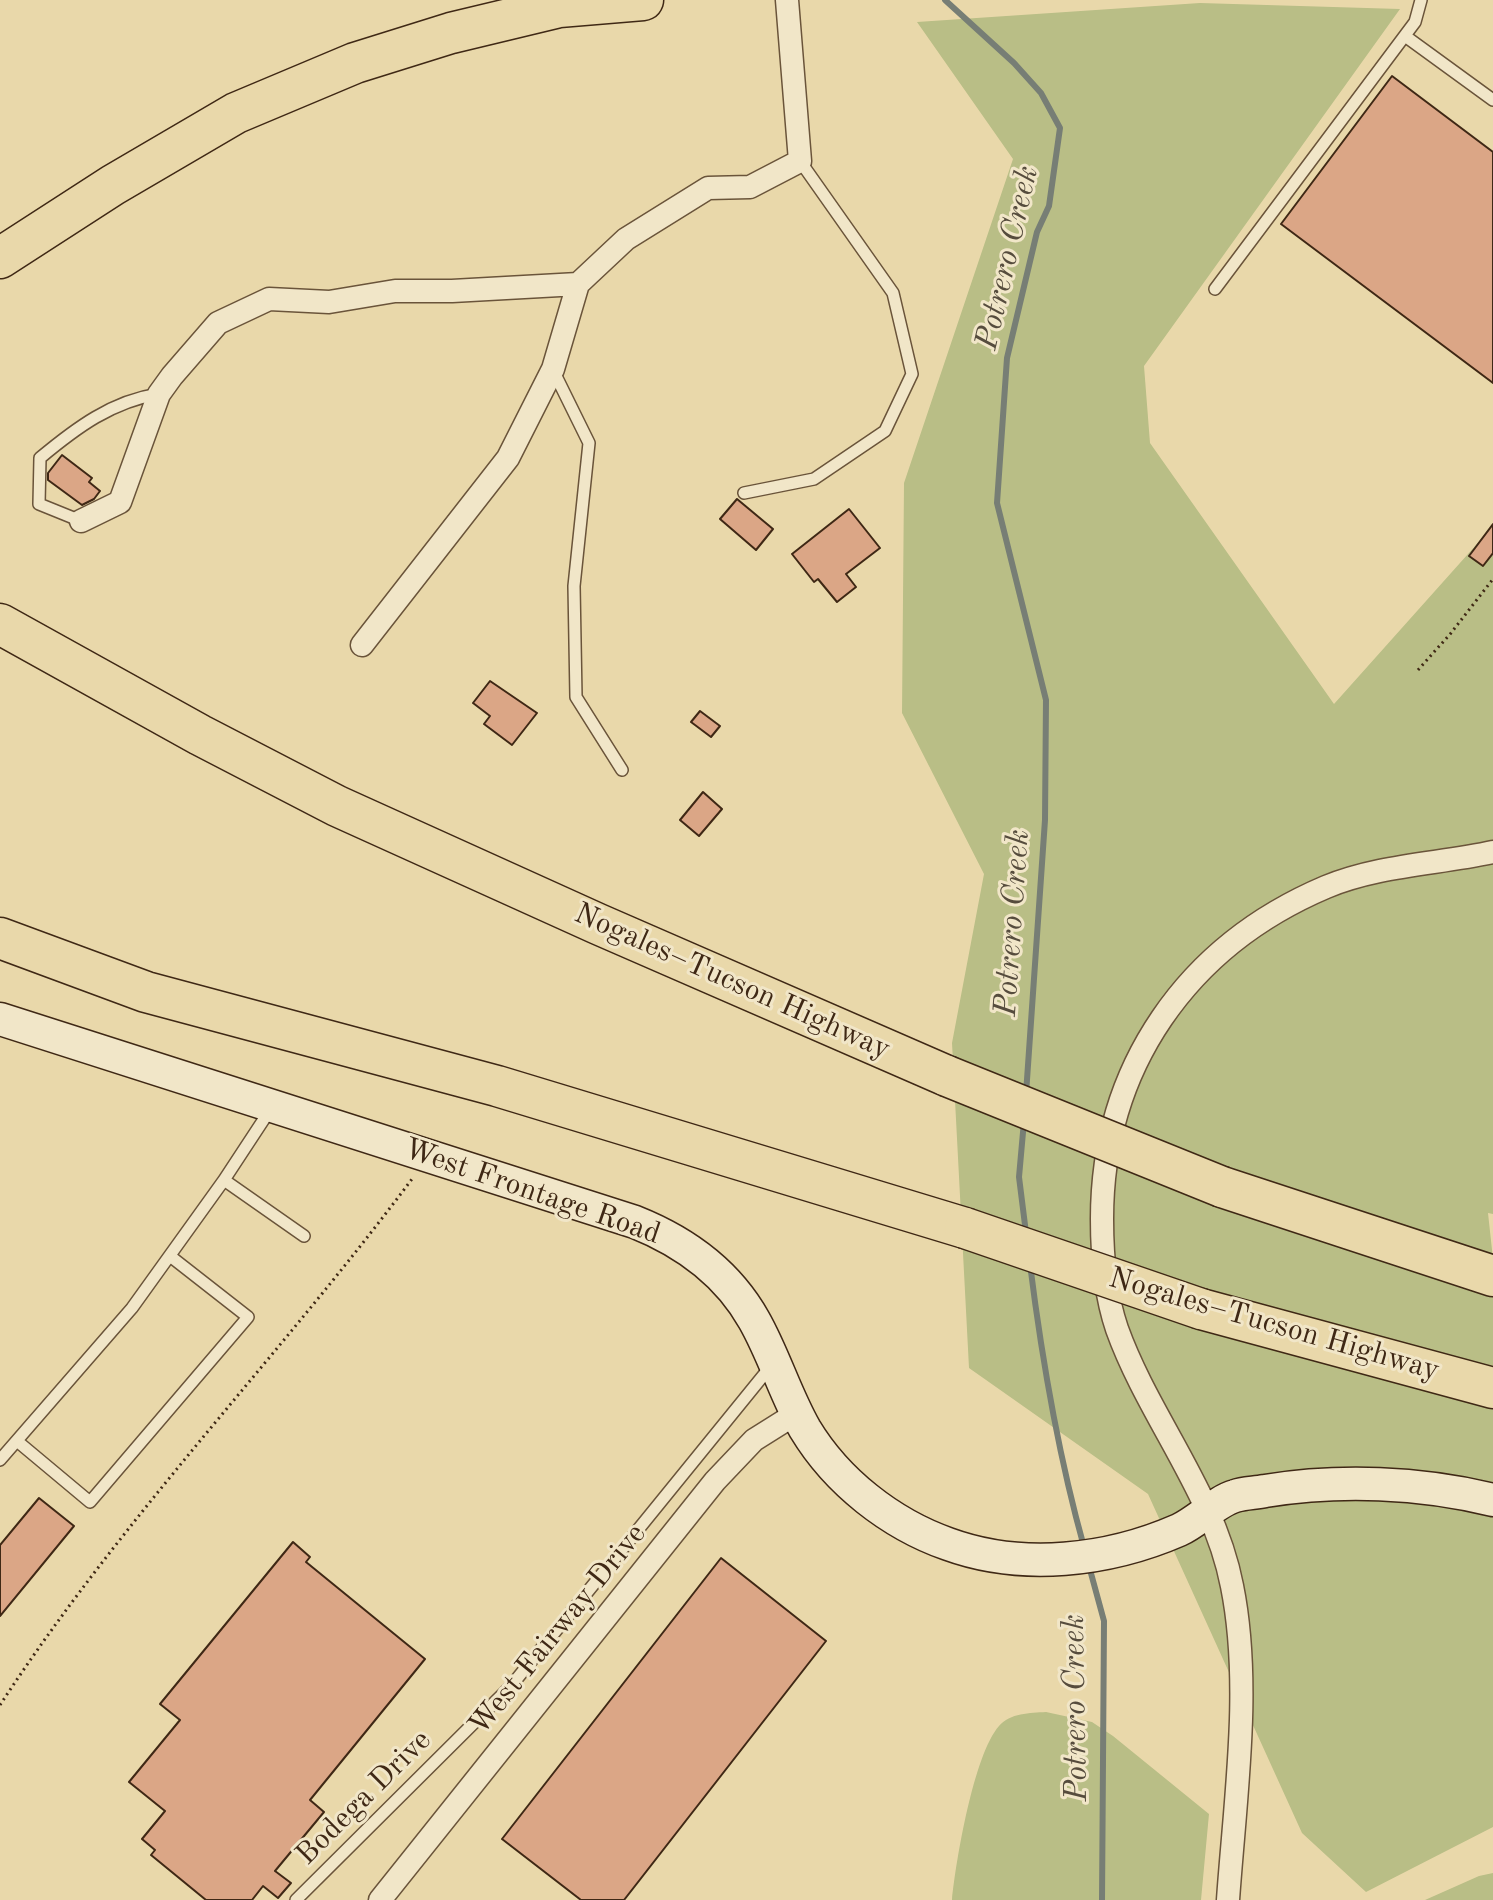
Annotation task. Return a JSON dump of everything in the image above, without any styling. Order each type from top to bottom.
[{"type":"highway","points":[[0,258],[113,185],[236,113],[355,63],[451,33],[559,7],[643,0]]},
{"type":"highway","name":"Nogales–Tucson Highway","points":[[0,624],[200,735],[337,806],[598,924],[947,1076],[1222,1187],[1493,1276]]},
{"type":"highway","name":"Nogales–Tucson Highway","points":[[0,938],[146,992],[497,1086],[965,1228],[1201,1309],[1493,1388]]},
{"type":"street","points":[[362,645],[508,458],[553,369],[578,284],[626,239],[708,188],[750,187],[800,161],[787,0]]},
{"type":"street","points":[[81,521],[120,502],[159,394],[218,323],[269,299],[329,302],[395,291],[578,284]]},
{"type":"street","points":[[1228,1900],[1240,1752],[1238,1626],[1232,1585],[1210,1512],[1134,1368],[1116,1325],[1103,1265],[1102,1196],[1113,1119],[1145,1044],[1168,1009],[1224,949],[1257,924],[1329,886],[1368,873],[1493,852]]},
{"type":"street","name":"West Frontage Road","points":[[0,1019],[635,1222],[683,1245],[723,1278],[740,1298],[754,1320],[797,1413],[816,1444],[845,1479],[893,1518],[949,1545],[1009,1558],[1047,1559],[1107,1552],[1180,1530],[1233,1496],[1297,1486],[1425,1488],[1493,1500]]},
{"type":"street","name":"West Fairway Drive","points":[[380,1900],[715,1481],[754,1440],[797,1413]]},
{"type":"lane","points":[[1215,289],[1415,22],[1421,0]]},
{"type":"lane","points":[[1405,36],[1493,100]]},
{"type":"lane","points":[[744,493],[814,479],[885,431],[912,374],[893,293],[800,161]]},
{"type":"lane","points":[[553,369],[589,443],[574,586],[576,697],[622,770]]},
{"type":"lane","points":[[81,521],[39,504],[40,458],[99,414],[135,398],[159,394]]},
{"type":"lane","points":[[0,1460],[132,1308],[272,1107]]},
{"type":"lane","points":[[224,1180],[304,1236]]},
{"type":"lane","points":[[17,1441],[90,1502],[248,1317],[170,1256]]},
{"type":"lane","name":"Bodega Drive","points":[[296,1900],[511,1686],[774,1363]]},
{"type":"path","points":[[1418,670],[1493,579]]},
{"type":"path","points":[[0,1705],[71,1603],[429,1157]]},
{"type":"green space","points":[[1200,3],[1400,9],[1144,366],[1150,443],[1334,704],[1493,526],[1493,1214],[1488,1213],[1493,1259],[1493,1827],[1366,1892],[1302,1833],[1148,1494],[969,1368],[952,1043],[984,874],[902,713],[904,483],[1013,159],[917,22]]},
{"type":"green space","points":[[1046,1712],[1092,1722],[1209,1814],[1201,1900],[952,1900],[968,1808],[990,1740],[1009,1718]]},
{"type":"green space","points":[[1493,1873],[1493,1900],[1425,1900],[1479,1876]]},
{"type":"building","points":[[1392,76],[1493,152],[1493,383],[1281,224]]},
{"type":"building","points":[[62,455],[92,478],[89,482],[100,491],[94,499],[82,505],[48,480],[48,473]]},
{"type":"building","points":[[737,499],[773,529],[756,550],[720,519]]},
{"type":"building","points":[[849,509],[880,548],[846,574],[856,587],[837,602],[818,579],[814,582],[792,554]]},
{"type":"building","points":[[1493,524],[1493,553],[1483,566],[1469,556]]},
{"type":"building","points":[[490,681],[537,713],[512,745],[484,724],[490,716],[473,703]]},
{"type":"building","points":[[700,711],[720,726],[711,737],[691,722]]},
{"type":"building","points":[[703,792],[722,809],[699,836],[680,820]]},
{"type":"building","points":[[39,1498],[74,1526],[0,1616],[0,1545]]},
{"type":"building","points":[[293,1542],[310,1557],[306,1562],[425,1659],[310,1800],[324,1812],[275,1871],[291,1883],[278,1898],[263,1886],[252,1900],[206,1900],[151,1855],[155,1850],[142,1839],[165,1811],[129,1782],[180,1720],[160,1704]]},
{"type":"building","points":[[721,1558],[826,1641],[624,1900],[581,1900],[502,1839]]},
{"type":"waterway","name":"Potrero Creek","points":[[945,0],[1014,63],[1041,93],[1060,128],[1049,206],[1037,232],[1007,358],[997,503],[1046,700],[1045,820],[1026,1094]]},
{"type":"waterway","name":"Potrero Creek","points":[[1024,1121],[1019,1177],[1026,1233]]},
{"type":"waterway","name":"Potrero Creek","points":[[1030,1264],[1052,1407],[1084,1547]]},
{"type":"waterway","name":"Potrero Creek","points":[[1089,1566],[1104,1621],[1102,1900]]}]
